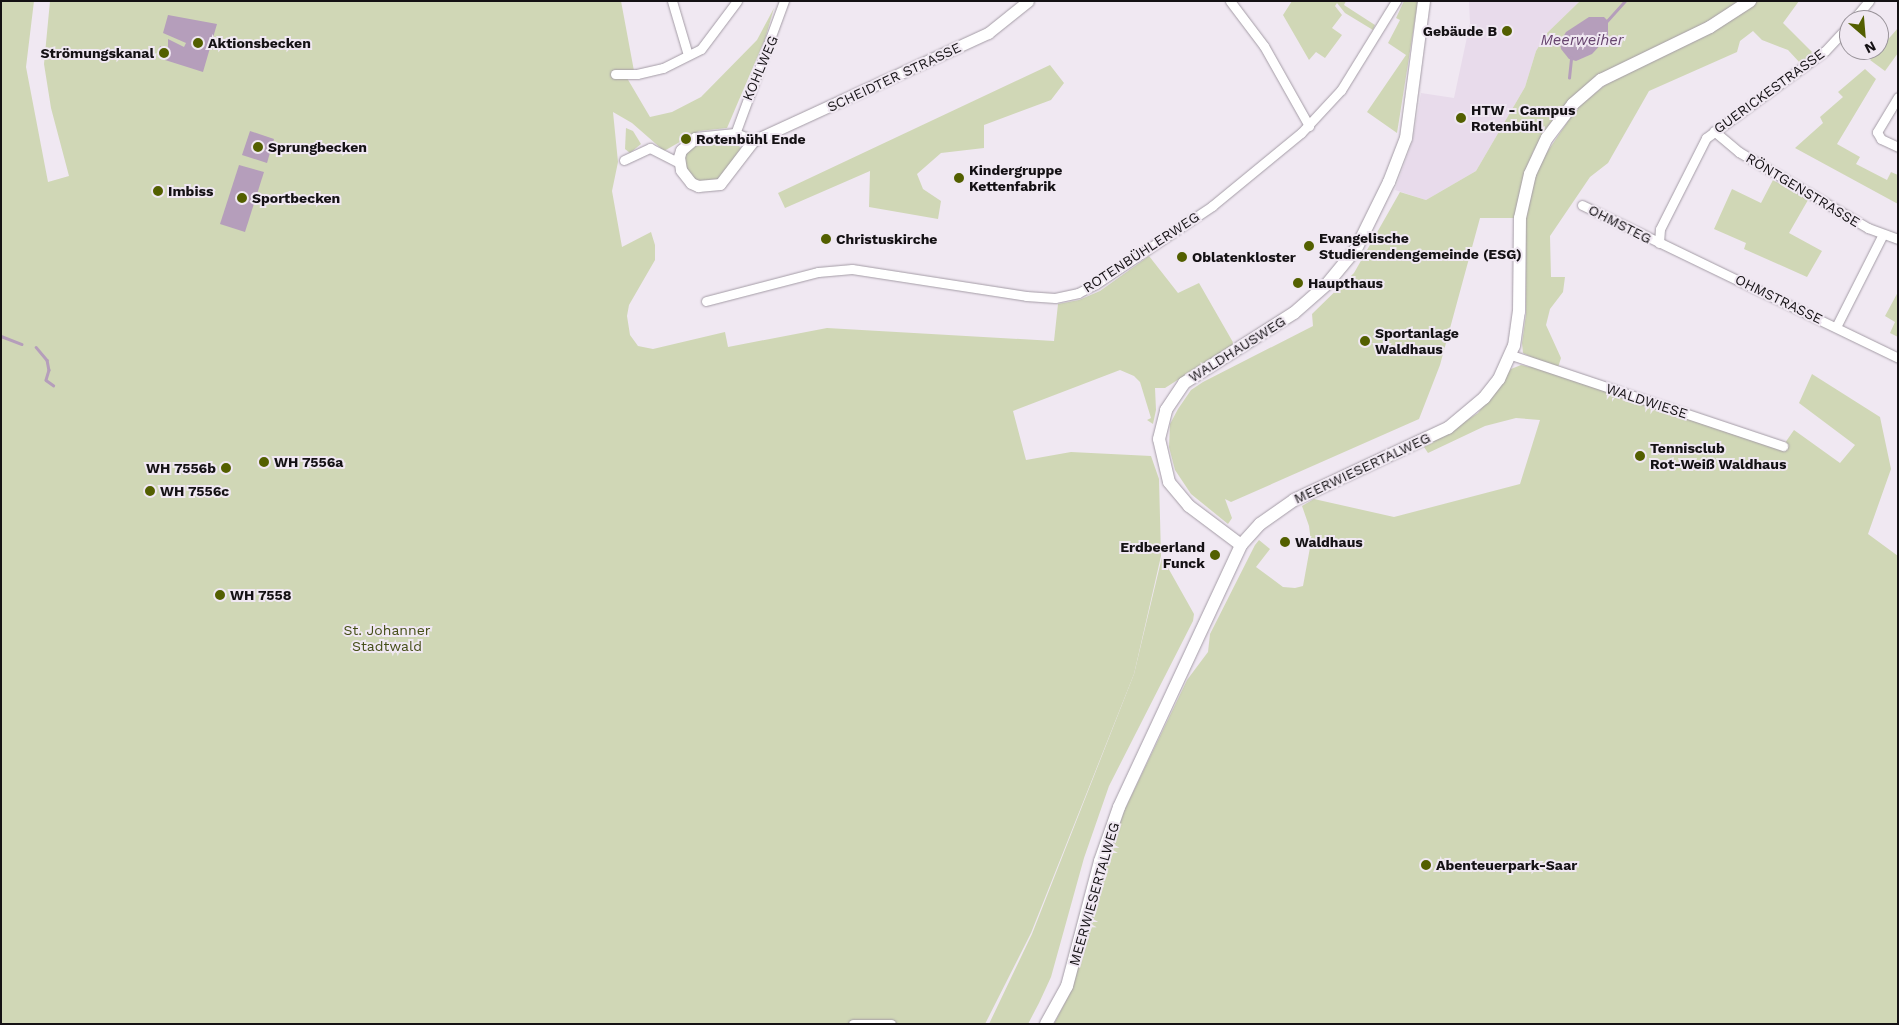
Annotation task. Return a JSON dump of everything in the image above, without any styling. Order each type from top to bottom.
[{"type":"main road","name":"WALDHAUSWEG","points":[[1241,545],[1189,506],[1169,482],[1159,439],[1166,410],[1184,383],[1294,313],[1327,284],[1356,249],[1389,182],[1406,138],[1424,1]]},
{"type":"main road","name":"MEERWIESERTALWEG","points":[[1046,1024],[1061,1000],[1072,970],[1100,861],[1119,807],[1241,545],[1260,524],[1294,500],[1431,436],[1461,419],[1490,390],[1511,355],[1519,312],[1519,235],[1524,198],[1530,174],[1547,138],[1573,104],[1601,80],[1710,27],[1750,1]]},
{"type":"street","points":[[672,1],[688,55]]},
{"type":"street","points":[[616,74],[650,72],[688,55],[709,40],[736,1]]},
{"type":"street","name":"KOHLWEG","points":[[735,134],[784,1]]},
{"type":"street","name":"SCHEIDTER STRASSE","points":[[679,163],[691,183],[714,187],[726,178],[753,142],[979,38],[1010,18],[1028,1]]},
{"type":"street","name":"ROTENBÜHLERWEG","points":[[706,301],[818,272],[852,269],[1026,296],[1055,298],[1078,292],[1096,284],[1212,206],[1309,126],[1342,90],[1396,1]]},
{"type":"street","points":[[1235,3],[1264,46],[1309,126]]},
{"type":"street","name":"GUERICKESTRASSE","points":[[1659,243],[1660,229],[1697,152],[1714,131],[1817,57],[1839,35]]},
{"type":"street","points":[[1898,97],[1877,132],[1881,139],[1898,147]]},
{"type":"street","name":"RÖNTGENSTRASSE","points":[[1714,131],[1739,152],[1882,236],[1898,239]]},
{"type":"street","points":[[624,160],[650,148],[679,163],[681,150],[695,138],[735,134],[753,142]]},
{"type":"street","name":"OHMSTEG","points":[[1582,204],[1659,243]]},
{"type":"street","points":[[1836,328],[1882,236]]},
{"type":"street","name":"OHMSTRASSE","points":[[1659,243],[1898,358]]},
{"type":"street","name":"WALDWIESE","points":[[1511,355],[1783,446]]},
{"type":"street","points":[[853,1024],[891,1024]]},
{"type":"shaded area","name":"HTW - Campus Rotenbühl","points":[[1469,1],[1580,1],[1547,33],[1536,51],[1525,87],[1476,171],[1426,200],[1395,190],[1413,139],[1421,93],[1454,98],[1470,23]]},
{"type":"green space","name":"St. Johanner Stadtwald","points":[[1,1],[34,1],[26,67],[48,182],[69,176],[51,108],[44,64],[50,1],[621,1],[634,71],[627,78],[650,117],[672,112],[701,97],[757,40],[774,8],[765,39],[727,128],[699,131],[664,151],[632,123],[613,112],[618,162],[612,191],[622,247],[651,232],[655,245],[655,260],[629,305],[627,316],[630,335],[638,346],[653,349],[725,332],[728,347],[827,328],[1054,341],[1058,304],[1079,300],[1100,291],[1149,256],[1178,293],[1199,283],[1234,344],[1165,388],[1155,388],[1156,410],[1153,424],[1147,420],[1151,418],[1140,382],[1134,376],[1120,370],[1013,411],[1026,460],[1071,452],[1151,456],[1159,479],[1161,556],[1134,674],[1031,933],[985,1024],[1,1024]]},
{"type":"green space","points":[[1292,1],[1346,1],[1344,5],[1375,25],[1373,30],[1345,13],[1337,3],[1335,6],[1342,15],[1332,28],[1342,35],[1325,58],[1316,52],[1309,60],[1283,15]]},
{"type":"green space","points":[[1404,1],[1418,1],[1397,133],[1367,112],[1406,55],[1388,43],[1400,20],[1396,18]]},
{"type":"green space","name":"Sportanlage Waldhaus","points":[[1580,1],[1743,1],[1569,101],[1554,118],[1533,152],[1516,218],[1480,218],[1440,365],[1419,419],[1231,502],[1225,499],[1232,518],[1228,524],[1191,494],[1175,470],[1169,447],[1170,424],[1178,409],[1191,390],[1203,382],[1313,326],[1312,314],[1354,273],[1400,192],[1426,200],[1476,171],[1525,87],[1536,51],[1547,33]]},
{"type":"green space","points":[[1758,1],[1799,1],[1783,23],[1815,55],[1801,64],[1788,50],[1762,40],[1753,31],[1740,41],[1737,52],[1649,91],[1608,163],[1590,177],[1550,236],[1551,277],[1565,277],[1563,292],[1550,309],[1546,325],[1561,358],[1556,374],[1780,450],[1794,430],[1840,463],[1855,445],[1799,403],[1812,374],[1880,417],[1891,469],[1868,534],[1898,556],[1898,1024],[1054,1024],[1072,989],[1106,863],[1125,809],[1187,680],[1208,652],[1210,634],[1255,545],[1259,540],[1270,549],[1256,567],[1283,587],[1295,588],[1303,586],[1311,542],[1309,526],[1302,506],[1314,499],[1394,517],[1520,484],[1540,420],[1516,418],[1485,426],[1428,453],[1424,447],[1478,413],[1511,369],[1521,365],[1530,367],[1533,358],[1523,353],[1522,343],[1526,314],[1526,218],[1535,175],[1543,158],[1577,108],[1605,85]]},
{"type":"green space","points":[[1898,28],[1898,53],[1885,71],[1870,60],[1889,60],[1889,38]]},
{"type":"green space","points":[[1050,65],[1064,83],[1051,100],[984,125],[984,148],[941,153],[917,174],[923,189],[941,201],[938,219],[869,207],[870,171],[785,208],[778,193]]},
{"type":"green space","points":[[1865,69],[1876,79],[1837,144],[1860,157],[1856,164],[1887,180],[1891,172],[1898,175],[1898,204],[1795,148],[1823,123],[1820,117],[1843,97],[1838,92]]},
{"type":"green space","points":[[626,128],[633,131],[641,144],[630,153],[625,149]]},
{"type":"green space","points":[[713,140],[737,144],[741,148],[721,177],[711,183],[694,180],[686,170],[685,152],[694,143]]},
{"type":"green space","points":[[1773,180],[1808,200],[1789,233],[1822,251],[1807,277],[1744,249],[1746,243],[1714,229],[1732,189],[1761,203]]},
{"type":"green space","points":[[1898,292],[1898,337],[1890,333],[1895,322],[1885,316]]},
{"type":"green space","points":[[1162,557],[1194,614],[1193,621],[1109,786],[1084,858],[1051,977],[1039,1003],[1028,1024],[989,1024],[1032,934],[1134,674]]},
{"type":"water","name":"Aktionsbecken","points":[[168,15],[217,24],[203,72],[165,60],[166,55],[158,56],[160,46],[168,51],[168,39],[184,47],[186,43],[163,33]]},
{"type":"water","name":"Meerweiher","points":[[1589,17],[1604,17],[1608,21],[1608,37],[1592,54],[1576,61],[1569,59],[1561,49],[1560,42],[1566,32]]},
{"type":"water","name":"Sprungbecken","points":[[250,131],[274,139],[267,163],[242,155]]},
{"type":"water","name":"Sportbecken","points":[[239,165],[264,172],[245,232],[220,224]]},
{"type":"waterway","points":[[1606,22],[1625,1]]},
{"type":"waterway","points":[[1569,78],[1571,58]]},
{"type":"waterway","points":[[1,336],[22,344]]},
{"type":"waterway","points":[[36,347],[47,360],[49,370],[46,380],[53,385]]},
{"type":"place","name":"Gebäude B","points":[[1507,31]]},
{"type":"place","name":"Aktionsbecken","points":[[198,43]]},
{"type":"place","name":"Strömungskanal","points":[[164,53]]},
{"type":"place","name":"HTW - Campus Rotenbühl","points":[[1461,118]]},
{"type":"place","name":"Rotenbühl Ende","points":[[686,139]]},
{"type":"place","name":"Sprungbecken","points":[[258,147]]},
{"type":"place","name":"Kindergruppe Kettenfabrik","points":[[959,178]]},
{"type":"place","name":"Imbiss","points":[[158,191]]},
{"type":"place","name":"Sportbecken","points":[[242,198]]},
{"type":"place","name":"Christuskirche","points":[[826,239]]},
{"type":"place","name":"Evangelische Studierendengemeinde (ESG)","points":[[1309,246]]},
{"type":"place","name":"Oblatenkloster","points":[[1182,257]]},
{"type":"place","name":"Haupthaus","points":[[1298,283]]},
{"type":"place","name":"Sportanlage Waldhaus","points":[[1365,341]]},
{"type":"place","name":"Tennisclub Rot-Weiß Waldhaus","points":[[1640,456]]},
{"type":"place","name":"WH 7556a","points":[[264,462]]},
{"type":"place","name":"WH 7556b","points":[[226,468]]},
{"type":"place","name":"WH 7556c","points":[[150,491]]},
{"type":"place","name":"Waldhaus","points":[[1285,542]]},
{"type":"place","name":"Erdbeerland Funck","points":[[1215,555]]},
{"type":"place","name":"WH 7558","points":[[220,595]]},
{"type":"place","name":"Abenteuerpark-Saar","points":[[1426,865]]}]
